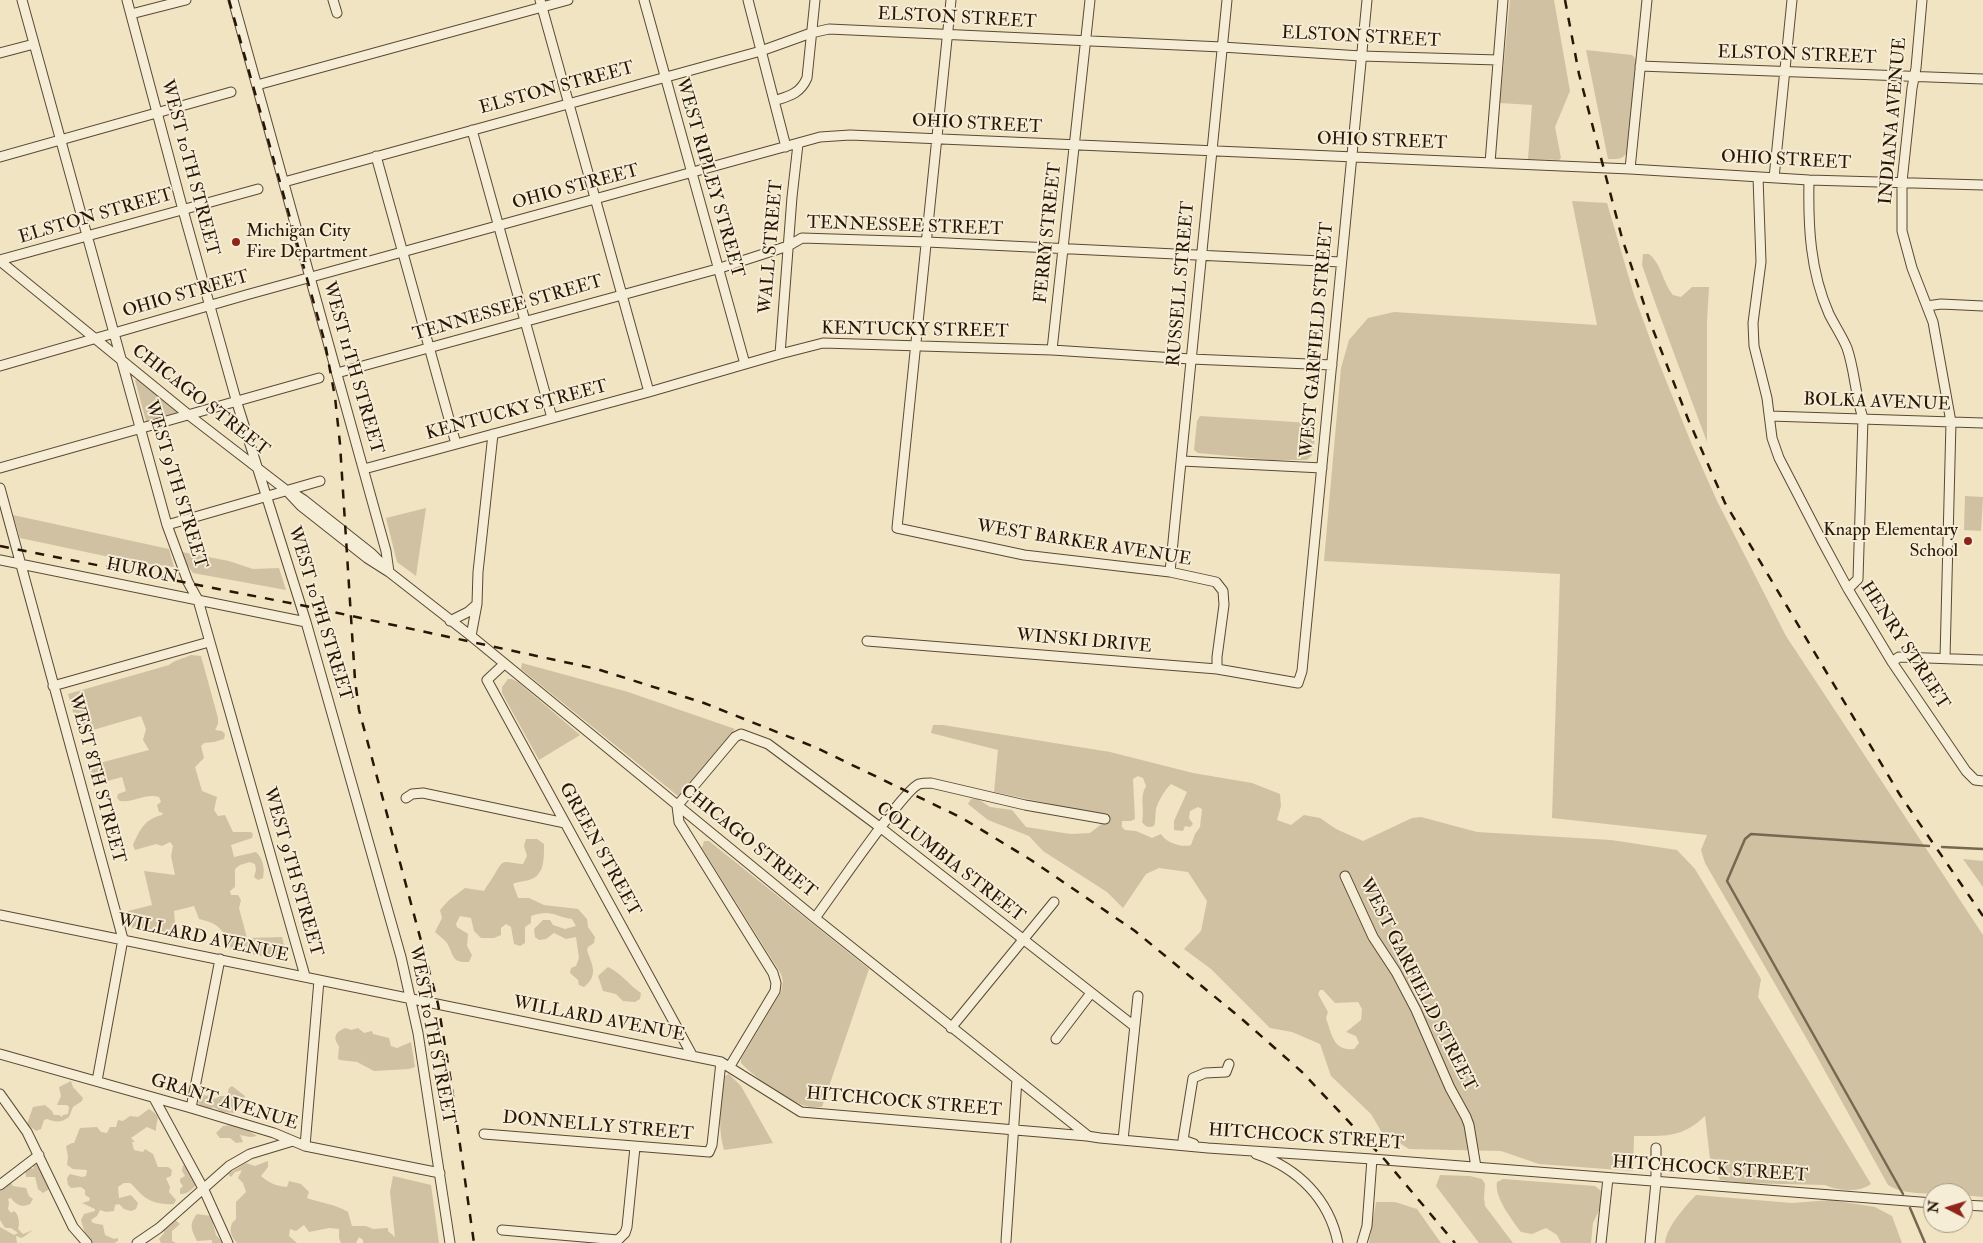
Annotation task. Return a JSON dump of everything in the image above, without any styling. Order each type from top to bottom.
[{"type":"street","name":"WEST 9TH STREET","points":[[22,0],[167,525],[188,582],[198,600],[305,976]]},
{"type":"street","name":"WEST 10TH STREET","points":[[127,0],[237,402],[306,622],[412,999],[450,1243]]},
{"type":"street","points":[[131,14],[186,0]]},
{"type":"street","name":"WEST 11TH STREET","points":[[234,0],[364,469],[386,551],[389,572]]},
{"type":"street","points":[[333,0],[337,13]]},
{"type":"street","points":[[257,85],[541,4],[568,0]]},
{"type":"street","name":"WEST RIPLEY STREET","points":[[644,0],[745,364]]},
{"type":"street","points":[[748,0],[786,147]]},
{"type":"street","points":[[774,101],[796,93],[803,86],[807,78],[815,0]]},
{"type":"street","name":"WEST BARKER AVENUE","points":[[951,0],[898,528],[1024,555],[1170,572],[1216,582],[1223,591],[1224,605],[1216,657],[1217,669]]},
{"type":"street","name":"FERRY STREET","points":[[1052,350],[1090,0]]},
{"type":"street","name":"RUSSELL STREET","points":[[1170,572],[1227,0]]},
{"type":"street","name":"WEST GARFIELD STREET","points":[[1298,682],[1302,671],[1367,0]]},
{"type":"street","points":[[1490,163],[1504,0]]},
{"type":"street","points":[[1630,169],[1647,0]]},
{"type":"street","points":[[1774,178],[1792,0]]},
{"type":"street","name":"INDIANA AVENUE","points":[[1922,0],[1902,182],[1902,231],[1912,268],[1927,306],[1939,352],[1951,422],[1945,658]]},
{"type":"street","points":[[541,4],[649,392]]},
{"type":"street","name":"ELSTON STREET","points":[[284,182],[761,51],[811,33],[829,30],[1222,47],[1362,56],[1498,60]]},
{"type":"street","points":[[0,54],[34,44]]},
{"type":"street","name":"ELSTON STREET","points":[[1640,66],[1983,79]]},
{"type":"street","points":[[0,157],[231,92]]},
{"type":"street","points":[[472,130],[552,418]]},
{"type":"street","name":"OHIO STREET","points":[[0,366],[310,277],[820,137],[850,135],[1630,169],[1809,180],[1983,185]]},
{"type":"street","name":"WALL STREET","points":[[780,354],[798,144]]},
{"type":"street","points":[[376,156],[456,444]]},
{"type":"street","name":"HENRY STREET","points":[[1758,177],[1761,262],[1753,324],[1754,346],[1770,416],[1772,438],[1779,458],[1848,589],[1892,662],[1966,771],[1979,780]]},
{"type":"street","points":[[1809,180],[1808,219],[1816,276],[1829,313],[1846,347],[1853,369],[1858,404],[1863,418],[1858,579],[1848,589]]},
{"type":"street","name":"ELSTON STREET","points":[[0,261],[258,189]]},
{"type":"street","name":"TENNESSEE STREET","points":[[337,373],[718,269],[788,246],[802,238],[927,242],[1341,262]]},
{"type":"street","name":"CHICAGO STREET","points":[[0,261],[190,416],[286,490],[301,506],[471,636],[503,665],[1087,1136]]},
{"type":"street","points":[[1927,306],[1941,304],[1983,306]]},
{"type":"street","name":"KENTUCKY STREET","points":[[364,469],[823,343],[1052,350],[1191,359],[1332,365]]},
{"type":"street","points":[[0,468],[190,416],[319,378]]},
{"type":"street","name":"BOLKA AVENUE","points":[[1770,416],[1983,423]]},
{"type":"street","points":[[471,636],[477,604],[478,572],[493,434]]},
{"type":"street","points":[[1182,461],[1322,468]]},
{"type":"street","points":[[167,525],[320,481]]},
{"type":"street","name":"WEST 8TH STREET","points":[[0,488],[123,939],[97,1081]]},
{"type":"street","name":"HURON","points":[[0,560],[306,622]]},
{"type":"street","points":[[450,621],[468,612],[477,604]]},
{"type":"street","name":"WINSKI DRIVE","points":[[868,641],[1217,669],[1298,682]]},
{"type":"street","points":[[53,686],[209,642]]},
{"type":"street","points":[[1892,662],[1899,657],[1983,660]]},
{"type":"street","name":"GREEN STREET","points":[[503,665],[487,680],[692,1055]]},
{"type":"street","name":"COLUMBIA STREET","points":[[678,806],[735,737],[741,734],[768,744],[881,828],[1134,1026]]},
{"type":"street","points":[[816,918],[881,828],[909,792],[919,784],[931,783],[1025,806],[1105,819]]},
{"type":"street","points":[[406,798],[412,794],[423,793],[565,823]]},
{"type":"street","points":[[678,806],[679,822],[773,973],[776,983],[775,991],[726,1064]]},
{"type":"street","name":"WEST GARFIELD STREET","points":[[1344,876],[1374,936],[1416,1010],[1450,1088],[1466,1117],[1476,1167]]},
{"type":"street","points":[[951,1028],[1054,902]]},
{"type":"street","name":"WILLARD AVENUE","points":[[0,915],[692,1055]]},
{"type":"street","points":[[191,1108],[220,959]]},
{"type":"street","name":"WEST 9TH STREET","points":[[305,1146],[319,980]]},
{"type":"street","points":[[1056,1039],[1091,993]]},
{"type":"street","points":[[1123,1140],[1138,996]]},
{"type":"street","name":"GRANT AVENUE","points":[[0,1054],[274,1133],[305,1146],[440,1173]]},
{"type":"street","name":"HITCHCOCK STREET","points":[[692,1055],[726,1064],[800,1112],[1014,1129],[1208,1148],[1923,1202]]},
{"type":"street","name":"DONNELLY STREET","points":[[484,1134],[709,1152],[726,1064]]},
{"type":"street","points":[[1208,1148],[1183,1140],[1191,1084],[1193,1078],[1205,1073],[1226,1072],[1229,1064]]},
{"type":"street","points":[[1006,1241],[1017,1080]]},
{"type":"street","points":[[0,1094],[27,1132],[73,1227],[87,1243]]},
{"type":"street","points":[[154,1098],[204,1190],[228,1243]]},
{"type":"street","points":[[137,1243],[159,1228],[229,1166],[250,1154],[293,1141]]},
{"type":"street","points":[[502,1230],[618,1240],[625,1233],[627,1227],[635,1147]]},
{"type":"street","points":[[1650,1243],[1656,1182],[1656,1148]]},
{"type":"street","points":[[1245,1150],[1277,1162],[1304,1181],[1326,1209],[1335,1229],[1338,1243]]},
{"type":"street","points":[[0,1185],[39,1154]]},
{"type":"street","points":[[1362,1243],[1367,1226],[1372,1159]]},
{"type":"street","points":[[1601,1243],[1608,1178]]},
{"type":"shaded area","points":[[1510,0],[1554,0],[1570,91],[1555,127],[1561,158],[1559,160],[1528,159],[1532,105],[1500,103]]},
{"type":"shaded area","points":[[1586,50],[1632,55],[1636,59],[1627,152],[1619,158],[1608,159]]},
{"type":"shaded area","points":[[1572,201],[1607,203],[1634,295],[1692,445],[1718,503],[1786,636],[1983,935],[1983,1197],[1973,1196],[1973,1183],[1923,1183],[1923,1193],[1904,1191],[1888,1185],[1816,1055],[1705,863],[1701,850],[1707,835],[1552,818],[1560,574],[1324,561],[1341,368],[1349,340],[1368,318],[1394,312],[1597,325]]},
{"type":"shaded area","points":[[1643,254],[1649,254],[1653,258],[1673,295],[1681,297],[1692,287],[1709,287],[1707,321],[1707,442],[1642,265]]},
{"type":"shaded area","points":[[137,379],[172,406],[176,413],[146,421],[135,380]]},
{"type":"shaded area","points":[[1200,416],[1310,423],[1316,428],[1313,454],[1307,460],[1271,460],[1198,453],[1194,450],[1197,421]]},
{"type":"shaded area","points":[[1965,496],[1983,497],[1981,531],[1964,530]]},
{"type":"shaded area","points":[[426,508],[416,576],[397,562],[386,518]]},
{"type":"shaded area","points":[[13,515],[169,549],[174,567],[133,562],[20,538]]},
{"type":"shaded area","points":[[182,552],[229,561],[253,569],[279,568],[286,590],[193,573]]},
{"type":"shaded area","points":[[191,655],[201,656],[218,718],[215,730],[222,731],[225,734],[224,739],[204,743],[201,746],[204,758],[195,767],[202,791],[217,797],[214,810],[218,816],[225,815],[233,832],[251,832],[253,834],[252,838],[231,845],[234,857],[256,852],[262,860],[264,867],[263,878],[258,880],[254,877],[255,864],[250,862],[240,865],[235,869],[235,887],[230,891],[231,895],[238,895],[241,900],[239,908],[247,938],[282,937],[287,957],[285,960],[232,951],[221,929],[212,923],[199,919],[194,906],[174,911],[176,937],[132,928],[128,911],[152,905],[144,871],[175,875],[171,856],[173,846],[170,842],[162,846],[156,844],[135,850],[133,845],[147,822],[163,813],[159,812],[157,805],[161,802],[159,797],[149,796],[130,801],[120,801],[117,798],[118,794],[126,791],[122,777],[93,785],[88,766],[149,750],[143,740],[146,729],[141,716],[79,734],[68,694],[169,665]]},
{"type":"shaded area","points":[[522,663],[628,692],[735,729],[678,796],[521,669]]},
{"type":"shaded area","points":[[508,679],[518,682],[580,735],[539,760],[502,693],[502,687]]},
{"type":"shaded area","points":[[933,725],[943,725],[1110,752],[1193,773],[1252,783],[1280,794],[1281,806],[1277,820],[1291,825],[1304,815],[1320,818],[1336,829],[1363,841],[1412,818],[1421,817],[1477,832],[1611,840],[1677,850],[1695,869],[1761,979],[1758,997],[1871,1184],[1861,1189],[1848,1190],[1836,1189],[1825,1185],[1742,1183],[1720,1180],[1710,1159],[1705,1116],[1681,1132],[1664,1135],[1634,1136],[1633,1171],[1539,1164],[1501,1151],[1409,1149],[1381,1131],[1371,1114],[1331,1076],[1320,1044],[1292,1032],[1270,1028],[1211,969],[1184,949],[1201,931],[1207,901],[1188,872],[1159,868],[1146,874],[1123,908],[1107,892],[1043,851],[1029,836],[988,820],[968,804],[971,799],[978,799],[990,807],[1012,810],[1026,827],[1070,834],[1090,833],[1108,819],[1103,815],[994,792],[998,750],[931,733]],"holes":[[[1138,776],[1143,778],[1146,786],[1142,799],[1142,822],[1146,826],[1154,826],[1157,806],[1166,789],[1171,784],[1187,792],[1174,821],[1174,830],[1183,831],[1185,826],[1190,827],[1193,824],[1189,818],[1190,811],[1198,807],[1202,809],[1200,827],[1191,845],[1179,845],[1167,840],[1161,834],[1152,838],[1136,831],[1125,830],[1122,827],[1122,821],[1135,819],[1133,779]],[[1320,990],[1323,990],[1335,1003],[1358,1002],[1362,1009],[1361,1020],[1346,1032],[1356,1036],[1359,1043],[1354,1049],[1347,1049],[1337,1045],[1334,1041],[1326,1018],[1328,1012],[1318,994]]]},
{"type":"shaded area","points":[[526,839],[537,839],[544,844],[543,860],[538,875],[527,881],[513,884],[518,898],[529,898],[544,905],[578,909],[587,919],[588,927],[595,937],[594,943],[587,950],[593,974],[589,983],[584,987],[579,985],[578,980],[570,973],[571,968],[576,966],[579,958],[576,937],[566,939],[554,933],[546,939],[539,940],[535,937],[534,929],[543,920],[550,920],[553,925],[565,929],[576,926],[572,919],[548,913],[531,916],[531,923],[525,927],[525,943],[520,946],[514,944],[511,927],[506,924],[501,928],[501,935],[494,938],[481,938],[474,931],[471,918],[460,916],[456,924],[457,927],[468,934],[467,946],[472,955],[469,962],[456,960],[447,943],[435,932],[442,918],[440,910],[449,900],[465,888],[484,891],[504,862],[523,864],[527,856],[524,846]]},
{"type":"shaded area","points":[[704,841],[709,841],[869,969],[822,1107],[808,1107],[790,1100],[763,1082],[741,1063],[741,1059],[781,992],[783,981],[781,974],[702,848]]},
{"type":"shaded area","points":[[1963,859],[1983,861],[1983,887]]},
{"type":"shaded area","points":[[608,967],[617,972],[641,993],[640,999],[635,1002],[623,1001],[616,994],[603,991],[598,976]]},
{"type":"shaded area","points":[[346,1028],[351,1030],[358,1028],[364,1033],[372,1031],[373,1034],[389,1038],[391,1046],[397,1048],[411,1042],[415,1067],[374,1071],[357,1062],[338,1059],[339,1046],[336,1035]]},
{"type":"shaded area","points":[[729,1074],[741,1086],[773,1143],[724,1150],[720,1123],[721,1105],[724,1078]]},
{"type":"shaded area","points":[[71,1081],[73,1087],[83,1098],[82,1101],[73,1107],[69,1117],[61,1121],[44,1120],[41,1129],[36,1131],[27,1124],[33,1107],[45,1105],[54,1115],[62,1117],[68,1114],[69,1107],[67,1105],[57,1105],[61,1096],[59,1087]]},
{"type":"shaded area","points":[[232,1086],[245,1096],[242,1106],[240,1103],[237,1105],[235,1113],[222,1112],[213,1107],[209,1110],[199,1104],[200,1092],[206,1096],[211,1094],[215,1099],[220,1096],[227,1096],[229,1088]]},
{"type":"shaded area","points":[[149,1109],[158,1118],[156,1131],[147,1127],[131,1138],[135,1142],[132,1142],[134,1150],[143,1152],[145,1149],[153,1154],[158,1167],[168,1167],[172,1170],[171,1176],[166,1178],[170,1187],[169,1192],[176,1200],[174,1204],[155,1202],[142,1195],[130,1183],[124,1183],[118,1187],[119,1198],[131,1195],[138,1203],[136,1209],[131,1211],[124,1209],[119,1204],[115,1205],[114,1211],[106,1212],[100,1210],[97,1216],[91,1220],[93,1223],[103,1225],[105,1235],[114,1239],[118,1238],[118,1241],[114,1243],[92,1243],[85,1233],[81,1220],[84,1214],[95,1211],[95,1209],[82,1203],[89,1201],[90,1198],[85,1195],[85,1190],[81,1187],[71,1188],[68,1185],[67,1178],[70,1174],[86,1176],[87,1170],[73,1169],[67,1165],[66,1146],[74,1143],[80,1128],[97,1127],[101,1132],[107,1133],[110,1127],[116,1127],[118,1120],[123,1121],[130,1116],[138,1117]]},
{"type":"shaded area","points":[[231,1125],[246,1129],[257,1136],[240,1135],[243,1142],[236,1143],[230,1138],[220,1138],[216,1133],[223,1126]]},
{"type":"shaded area","points":[[268,1161],[268,1167],[261,1176],[267,1181],[287,1187],[289,1181],[301,1184],[309,1192],[307,1198],[333,1205],[348,1212],[352,1226],[366,1226],[373,1229],[388,1228],[388,1231],[395,1237],[390,1192],[393,1176],[431,1185],[439,1243],[363,1243],[363,1240],[359,1237],[356,1243],[341,1243],[339,1229],[329,1228],[309,1232],[304,1225],[296,1231],[290,1229],[289,1236],[297,1243],[237,1243],[231,1234],[231,1226],[236,1219],[236,1202],[246,1192],[243,1183],[238,1178],[242,1170],[235,1172],[231,1177],[228,1174],[246,1163],[255,1166]]},
{"type":"shaded area","points":[[32,1164],[40,1165],[50,1187],[43,1193],[38,1189],[35,1177],[26,1177],[25,1168],[34,1169]]},
{"type":"shaded area","points":[[183,1165],[198,1169],[194,1179],[197,1184],[185,1194],[180,1194],[180,1189],[183,1186],[180,1179],[185,1176],[182,1171]]},
{"type":"shaded area","points":[[1440,1175],[1470,1176],[1482,1179],[1485,1184],[1485,1206],[1513,1243],[1479,1243],[1436,1186]]},
{"type":"shaded area","points":[[0,1178],[11,1183],[13,1186],[26,1188],[29,1196],[33,1199],[30,1204],[22,1206],[11,1198],[8,1199],[8,1209],[11,1213],[16,1212],[18,1217],[18,1229],[23,1234],[33,1230],[22,1238],[16,1236],[17,1243],[0,1243],[0,1227],[14,1235],[18,1233],[11,1228],[5,1228],[0,1220]]},
{"type":"shaded area","points":[[1503,1179],[1595,1186],[1601,1191],[1601,1206],[1593,1223],[1591,1243],[1561,1243],[1557,1235],[1546,1228],[1532,1234],[1521,1232],[1498,1194],[1497,1182]]},
{"type":"shaded area","points":[[1696,1195],[1792,1203],[1831,1200],[1875,1207],[1892,1216],[1902,1243],[1665,1243],[1669,1230],[1681,1211]]},
{"type":"shaded area","points":[[1376,1202],[1395,1202],[1417,1209],[1441,1243],[1369,1243]]},
{"type":"shaded area","points":[[197,1214],[211,1216],[216,1235],[223,1243],[212,1243],[212,1240],[197,1241],[192,1227]]},
{"type":"shaded area","points":[[174,1219],[180,1224],[172,1231],[172,1241],[176,1243],[161,1243],[159,1239],[164,1233],[164,1228],[170,1226]]},
{"type":"waterway","points":[[1903,1194],[1727,881],[1745,839],[1751,834],[1929,846]]},
{"type":"waterway","points":[[1942,847],[1983,849]]},
{"type":"waterway","points":[[1910,1208],[1925,1243]]},
{"type":"railway","points":[[229,0],[325,343],[335,397],[340,444],[355,680],[359,710],[438,1004],[474,1243]]},
{"type":"railway","points":[[1565,0],[1579,74],[1622,238],[1650,322],[1688,419],[1725,503],[1900,795],[1983,916]]},
{"type":"railway","points":[[0,546],[310,607],[597,669],[704,703],[817,748],[962,818],[1031,860],[1135,931],[1243,1020],[1302,1072],[1385,1160],[1455,1243]]},
{"type":"place","name":"Michigan City Fire Department","points":[[236,242]]},
{"type":"place","name":"Knapp Elementary School","points":[[1968,541]]}]
